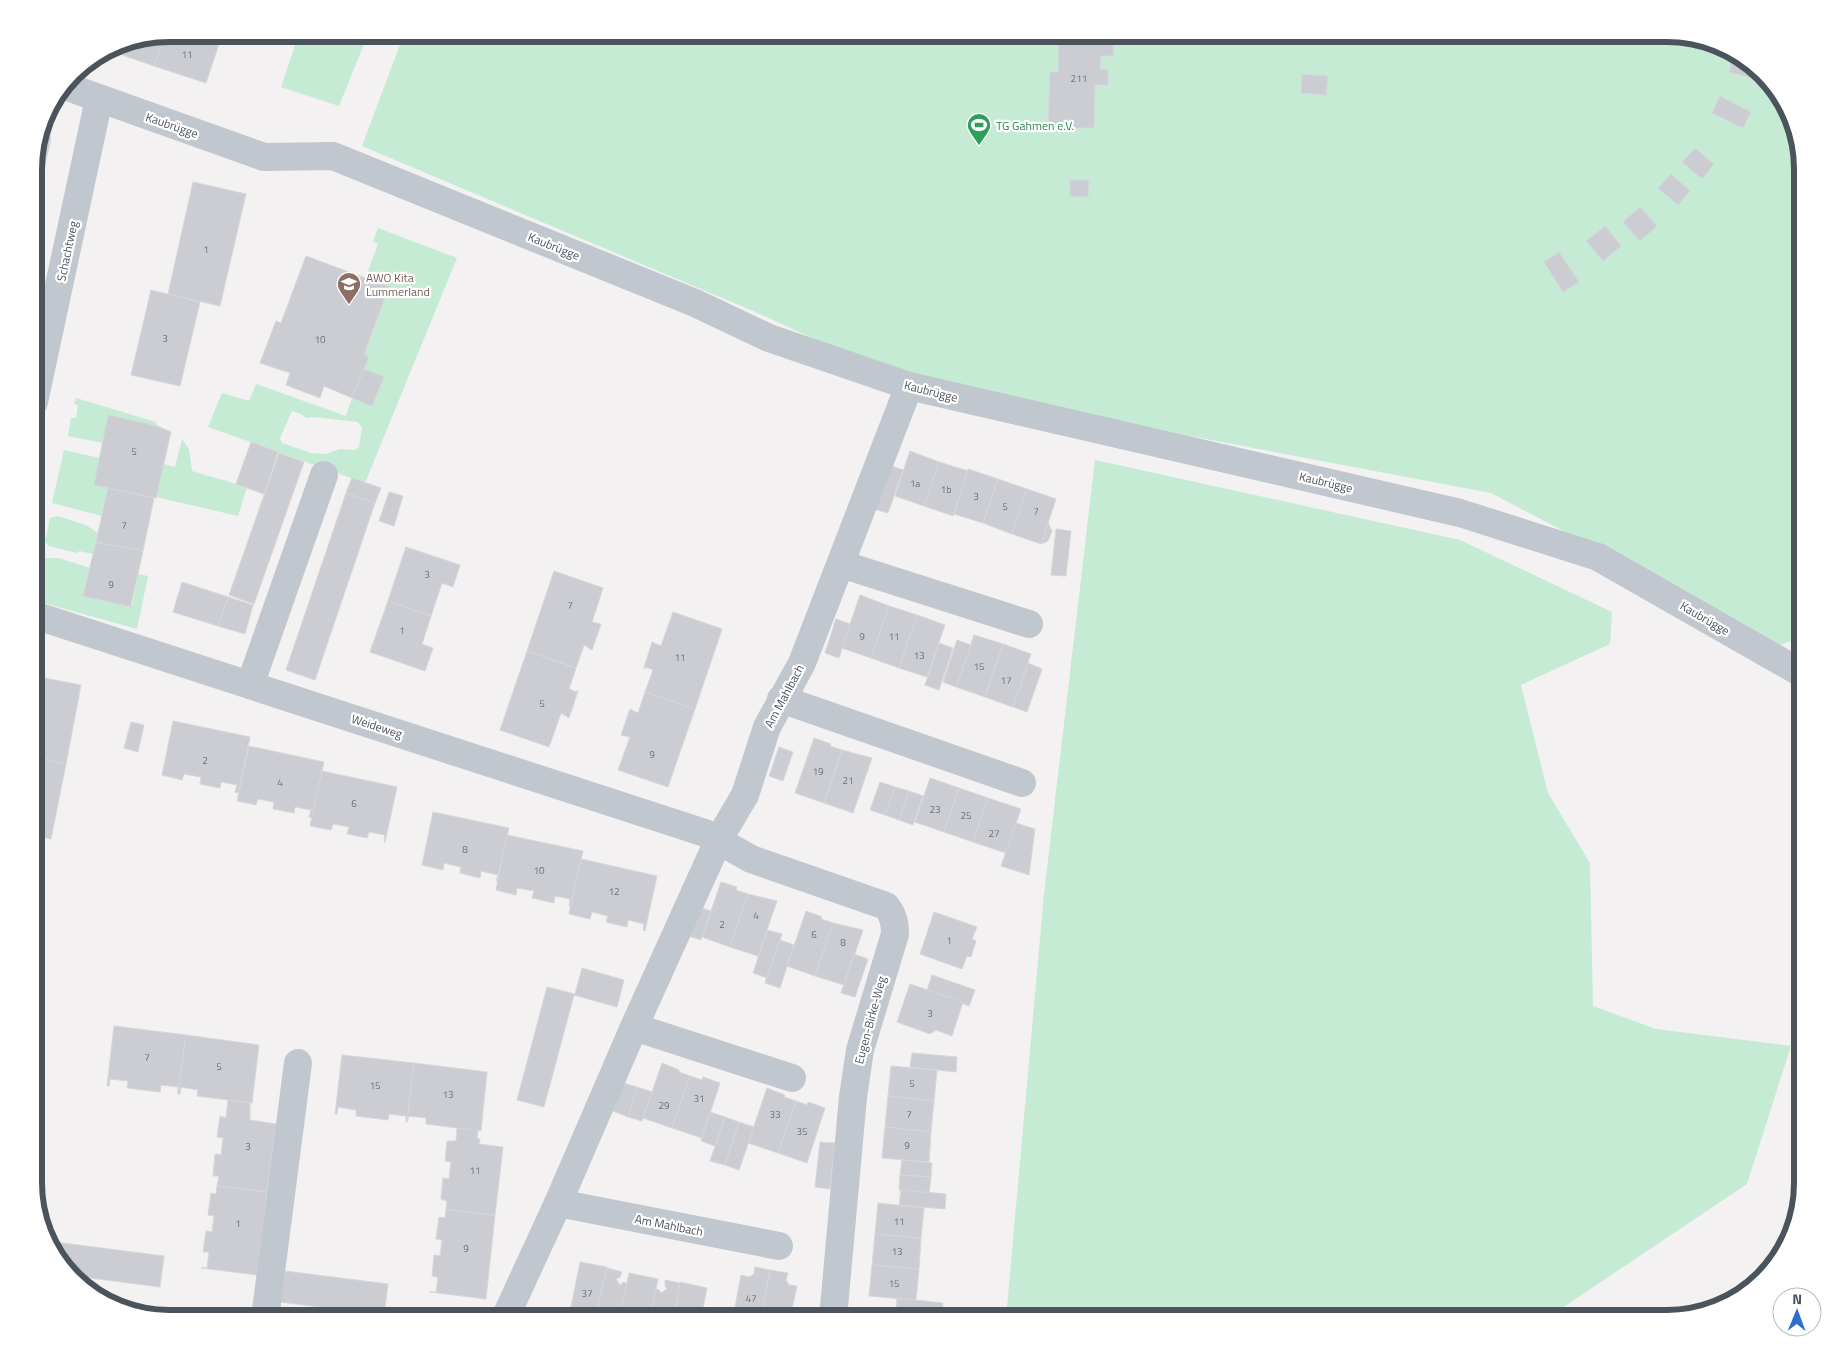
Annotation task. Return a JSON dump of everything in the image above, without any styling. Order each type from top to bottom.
[{"type":"street","name":"Kaubrügge","points":[[72,89],[264,157],[333,156],[695,303],[769,338],[910,386],[1460,512],[1598,557],[1794,669]]},
{"type":"street","name":"Schachtweg","points":[[43,360],[99,99]]},
{"type":"street","name":"Am Mahlbach","points":[[509,1310],[719,840],[745,795],[767,727],[802,663],[910,386]]},
{"type":"street","points":[[250,685],[324,475]]},
{"type":"street","points":[[841,564],[1029,624]]},
{"type":"street","name":"Weideweg","points":[[43,618],[705,833],[719,840]]},
{"type":"street","points":[[781,699],[1022,783]]},
{"type":"street","name":"Eugen-Birke-Weg","points":[[719,840],[751,859],[886,906],[892,914],[895,924],[895,934],[858,1060],[834,1310]]},
{"type":"street","points":[[634,1027],[792,1078]]},
{"type":"street","points":[[266,1310],[298,1063]]},
{"type":"street","name":"Am Mahlbach","points":[[558,1203],[779,1246]]},
{"type":"green space","points":[[296,43],[364,43],[339,106],[281,87]]},
{"type":"green space","points":[[401,43],[1676,43],[1709,49],[1731,59],[1763,86],[1773,99],[1785,121],[1793,153],[1794,640],[1780,645],[1491,493],[1190,436],[893,375],[760,314],[362,146]]},
{"type":"green space","points":[[378,228],[457,258],[365,483],[208,427],[222,393],[249,401],[256,384],[346,416],[352,398],[372,406],[384,377],[364,369],[369,357],[364,354],[389,288],[365,279],[378,244],[373,241]],"holes":[[[292,411],[306,418],[314,417],[358,422],[362,428],[359,447],[355,450],[340,449],[325,454],[311,453],[282,443],[280,438]]]},
{"type":"green space","points":[[76,398],[156,422],[157,426],[108,415],[103,443],[68,436],[71,418],[76,418],[78,405],[74,404]]},
{"type":"green space","points":[[182,439],[189,449],[192,471],[247,487],[238,516],[156,497],[164,464],[175,467]]},
{"type":"green space","points":[[64,450],[100,458],[94,485],[108,488],[102,516],[52,503]]},
{"type":"green space","points":[[1095,460],[1460,540],[1612,612],[1610,644],[1521,685],[1548,793],[1590,863],[1593,1006],[1656,1029],[1791,1046],[1747,1184],[1559,1310],[1007,1310],[1044,894]]},
{"type":"green space","points":[[58,516],[86,525],[98,533],[93,554],[79,551],[77,553],[49,546],[45,542],[50,518]]},
{"type":"green space","points":[[43,558],[59,558],[90,568],[83,596],[132,607],[138,574],[148,576],[137,629],[44,603]]},
{"type":"building","points":[[162,43],[219,43],[206,83],[154,66]]},
{"type":"building","points":[[162,43],[154,66],[118,54],[136,47]]},
{"type":"building","points":[[1059,43],[1114,43],[1113,56],[1101,56],[1100,69],[1108,69],[1108,85],[1095,85],[1094,128],[1048,128],[1050,72],[1058,72]]},
{"type":"building","points":[[1732,60],[1756,79],[1729,72]]},
{"type":"building","points":[[1302,74],[1328,76],[1326,95],[1301,93]]},
{"type":"building","points":[[1720,96],[1751,112],[1743,128],[1712,113]]},
{"type":"building","points":[[53,120],[51,138],[43,173],[45,144]]},
{"type":"building","points":[[1695,148],[1714,164],[1702,179],[1682,162]]},
{"type":"building","points":[[1671,174],[1690,191],[1678,205],[1658,188]]},
{"type":"building","points":[[1070,180],[1089,180],[1088,197],[1070,196]]},
{"type":"building","points":[[193,182],[246,194],[220,306],[168,294]]},
{"type":"building","points":[[1640,207],[1657,226],[1640,241],[1623,222]]},
{"type":"building","points":[[1605,226],[1621,246],[1603,261],[1586,241]]},
{"type":"building","points":[[1559,252],[1579,282],[1563,292],[1544,262]]},
{"type":"building","points":[[306,256],[389,287],[364,354],[369,357],[352,398],[324,386],[320,398],[286,385],[290,373],[260,363],[276,321],[281,323]]},
{"type":"building","points":[[151,290],[200,302],[180,386],[131,375]]},
{"type":"building","points":[[364,369],[384,377],[372,406],[352,398]]},
{"type":"building","points":[[108,415],[157,426],[171,432],[156,498],[94,485]]},
{"type":"building","points":[[251,442],[278,452],[264,494],[236,484]]},
{"type":"building","points":[[910,451],[939,462],[924,506],[895,496]]},
{"type":"building","points":[[279,453],[304,462],[254,604],[229,595]]},
{"type":"building","points":[[939,462],[968,471],[953,516],[924,506]]},
{"type":"building","points":[[889,465],[903,470],[888,513],[874,509]]},
{"type":"building","points":[[968,469],[998,479],[983,523],[954,514]]},
{"type":"building","points":[[352,478],[381,488],[375,503],[346,493]]},
{"type":"building","points":[[998,479],[1027,489],[1012,534],[983,523]]},
{"type":"building","points":[[108,488],[154,498],[143,551],[96,542]]},
{"type":"building","points":[[1027,489],[1056,499],[1041,544],[1012,534]]},
{"type":"building","points":[[389,492],[403,496],[394,526],[379,521]]},
{"type":"building","points":[[346,493],[375,503],[315,680],[286,670]]},
{"type":"building","points":[[1048,523],[1052,531],[1048,541],[1041,544]]},
{"type":"building","points":[[1056,529],[1071,531],[1066,576],[1051,575]]},
{"type":"building","points":[[96,542],[143,551],[132,607],[83,596]]},
{"type":"building","points":[[406,547],[460,565],[453,587],[442,583],[431,616],[388,601]]},
{"type":"building","points":[[554,571],[603,588],[592,622],[601,624],[592,650],[584,645],[576,668],[527,651]]},
{"type":"building","points":[[182,582],[228,597],[218,626],[173,612]]},
{"type":"building","points":[[860,595],[889,606],[871,658],[842,648]]},
{"type":"building","points":[[228,597],[253,605],[245,634],[218,626]]},
{"type":"building","points":[[388,601],[431,616],[422,644],[433,648],[425,671],[370,652]]},
{"type":"building","points":[[889,606],[917,615],[899,668],[871,658]]},
{"type":"building","points":[[673,612],[722,629],[695,709],[645,692],[653,670],[644,668],[652,642],[661,646]]},
{"type":"building","points":[[917,615],[945,625],[927,677],[899,668]]},
{"type":"building","points":[[836,619],[850,624],[839,658],[825,653]]},
{"type":"building","points":[[974,635],[1003,644],[985,697],[956,687]]},
{"type":"building","points":[[957,640],[971,645],[956,687],[943,682]]},
{"type":"building","points":[[939,643],[953,648],[939,690],[925,685]]},
{"type":"building","points":[[1003,644],[1031,654],[1013,707],[985,697]]},
{"type":"building","points":[[527,651],[576,668],[569,689],[578,691],[569,718],[561,713],[549,747],[500,730]]},
{"type":"building","points":[[1028,663],[1042,669],[1027,712],[1013,707]]},
{"type":"building","points":[[43,678],[81,685],[66,764],[43,759]]},
{"type":"building","points":[[645,692],[695,709],[668,787],[618,770],[630,737],[621,735],[630,709],[638,713]]},
{"type":"building","points":[[173,721],[250,737],[239,793],[235,792],[237,785],[221,782],[220,788],[200,784],[201,777],[184,774],[182,780],[162,775]]},
{"type":"building","points":[[131,722],[144,725],[138,752],[124,748]]},
{"type":"building","points":[[814,738],[842,750],[824,803],[795,793]]},
{"type":"building","points":[[249,746],[324,762],[312,818],[309,817],[311,810],[295,807],[294,813],[273,809],[274,802],[258,799],[256,805],[237,801]]},
{"type":"building","points":[[779,747],[793,752],[783,781],[769,776]]},
{"type":"building","points":[[842,750],[872,758],[853,813],[824,803]]},
{"type":"building","points":[[43,759],[66,764],[51,839],[43,837]]},
{"type":"building","points":[[322,771],[397,787],[385,842],[385,835],[369,832],[367,838],[347,834],[349,827],[333,824],[331,830],[310,826]]},
{"type":"building","points":[[930,778],[959,788],[944,832],[915,822]]},
{"type":"building","points":[[880,782],[895,787],[885,815],[870,810]]},
{"type":"building","points":[[895,787],[909,791],[899,820],[885,815]]},
{"type":"building","points":[[959,788],[988,798],[973,842],[944,832]]},
{"type":"building","points":[[909,791],[923,796],[913,825],[899,820]]},
{"type":"building","points":[[988,798],[1021,809],[1006,853],[973,842]]},
{"type":"building","points":[[433,812],[509,828],[497,881],[498,875],[481,871],[480,878],[460,873],[461,867],[444,863],[443,870],[422,865]]},
{"type":"building","points":[[1016,823],[1035,829],[1029,875],[1001,866]]},
{"type":"building","points":[[507,835],[583,851],[571,906],[569,906],[570,899],[555,896],[554,903],[532,898],[534,891],[517,888],[516,895],[496,890]]},
{"type":"building","points":[[581,859],[657,876],[645,931],[643,930],[644,924],[628,920],[627,927],[606,922],[608,916],[592,912],[590,919],[569,914]]},
{"type":"building","points":[[721,882],[737,887],[736,890],[748,894],[730,947],[702,937]]},
{"type":"building","points":[[748,894],[777,901],[758,956],[730,947]]},
{"type":"building","points":[[696,906],[711,911],[701,940],[686,935]]},
{"type":"building","points":[[806,911],[833,923],[815,976],[787,966]]},
{"type":"building","points":[[934,912],[977,927],[972,939],[976,941],[971,957],[967,956],[962,969],[920,954]]},
{"type":"building","points":[[833,923],[863,930],[844,985],[815,976]]},
{"type":"building","points":[[767,930],[782,934],[767,978],[753,973]]},
{"type":"building","points":[[780,940],[794,945],[780,988],[765,983]]},
{"type":"building","points":[[854,954],[868,959],[855,997],[841,993]]},
{"type":"building","points":[[582,968],[624,980],[617,1007],[574,995],[544,1107],[517,1100],[547,987],[575,994]]},
{"type":"building","points":[[932,975],[975,990],[969,1006],[927,990]]},
{"type":"building","points":[[910,984],[963,1002],[952,1036],[936,1030],[930,1034],[897,1022]]},
{"type":"building","points":[[114,1026],[186,1035],[178,1094],[178,1087],[161,1085],[160,1092],[127,1088],[128,1081],[110,1079],[109,1086],[107,1086]]},
{"type":"building","points":[[186,1035],[259,1045],[252,1103],[197,1096],[198,1090],[181,1087],[180,1094],[178,1094]]},
{"type":"building","points":[[912,1053],[957,1057],[956,1072],[910,1067]]},
{"type":"building","points":[[342,1055],[414,1063],[407,1122],[406,1116],[389,1114],[388,1120],[356,1116],[356,1110],[338,1107],[337,1114],[335,1114]]},
{"type":"building","points":[[414,1063],[487,1072],[481,1131],[426,1124],[426,1118],[409,1116],[407,1122]]},
{"type":"building","points":[[662,1063],[690,1076],[672,1128],[643,1118]]},
{"type":"building","points":[[891,1066],[937,1070],[934,1101],[888,1096]]},
{"type":"building","points":[[690,1076],[702,1080],[703,1077],[720,1083],[702,1138],[672,1128]]},
{"type":"building","points":[[623,1083],[637,1087],[628,1117],[613,1111]]},
{"type":"building","points":[[637,1087],[652,1092],[642,1121],[628,1117]]},
{"type":"building","points":[[767,1088],[796,1101],[778,1153],[748,1143]]},
{"type":"building","points":[[888,1096],[934,1101],[931,1132],[885,1127]]},
{"type":"building","points":[[228,1100],[250,1103],[250,1120],[276,1124],[267,1192],[217,1186],[219,1176],[213,1176],[215,1154],[221,1155],[223,1138],[217,1137],[220,1116],[226,1118]]},
{"type":"building","points":[[796,1101],[807,1105],[808,1102],[825,1108],[807,1163],[778,1153]]},
{"type":"building","points":[[710,1112],[725,1117],[715,1146],[701,1141]]},
{"type":"building","points":[[725,1117],[739,1122],[725,1165],[710,1161]]},
{"type":"building","points":[[739,1122],[754,1127],[739,1170],[725,1165]]},
{"type":"building","points":[[885,1127],[931,1132],[929,1162],[882,1158]]},
{"type":"building","points":[[457,1128],[478,1130],[477,1138],[480,1139],[479,1144],[503,1147],[495,1215],[446,1210],[447,1201],[441,1199],[443,1178],[449,1179],[451,1162],[445,1161],[447,1141],[456,1141]]},
{"type":"building","points":[[820,1142],[835,1143],[830,1189],[815,1187]]},
{"type":"building","points":[[902,1160],[932,1163],[931,1177],[900,1175]]},
{"type":"building","points":[[900,1175],[931,1177],[929,1193],[899,1190]]},
{"type":"building","points":[[217,1186],[267,1192],[257,1275],[201,1268],[207,1268],[209,1252],[203,1252],[206,1231],[212,1232],[214,1216],[208,1215],[211,1193],[216,1194]]},
{"type":"building","points":[[901,1190],[946,1194],[945,1209],[899,1205]]},
{"type":"building","points":[[878,1203],[924,1208],[921,1238],[875,1234]]},
{"type":"building","points":[[446,1210],[495,1215],[486,1299],[430,1292],[436,1292],[438,1277],[432,1276],[434,1255],[440,1256],[442,1240],[436,1239],[439,1217],[445,1218]]},
{"type":"building","points":[[875,1234],[921,1238],[919,1269],[872,1265]]},
{"type":"building","points":[[57,1242],[164,1256],[160,1287],[86,1277],[69,1260]]},
{"type":"building","points":[[580,1262],[607,1267],[597,1310],[570,1310]]},
{"type":"building","points":[[872,1265],[919,1269],[916,1300],[869,1296]]},
{"type":"building","points":[[755,1267],[770,1270],[762,1310],[734,1310],[741,1275],[749,1277],[754,1274]]},
{"type":"building","points":[[607,1268],[622,1272],[620,1277],[616,1279],[620,1285],[624,1282],[627,1284],[622,1310],[597,1310]]},
{"type":"building","points":[[770,1270],[788,1273],[786,1280],[789,1285],[797,1286],[792,1310],[762,1310]]},
{"type":"building","points":[[285,1271],[388,1284],[385,1310],[344,1310],[280,1302]]},
{"type":"building","points":[[629,1273],[658,1279],[652,1310],[622,1310]]},
{"type":"building","points":[[665,1280],[680,1283],[675,1310],[652,1310],[656,1289],[661,1293],[667,1289]]},
{"type":"building","points":[[680,1282],[707,1288],[703,1310],[675,1310]]},
{"type":"building","points":[[897,1298],[943,1303],[942,1310],[896,1310]]},
{"type":"place","name":"TG Gahmen e.V.","points":[[979,146]]},
{"type":"place","name":"AWO Kita Lummerland","points":[[349,305]]}]
